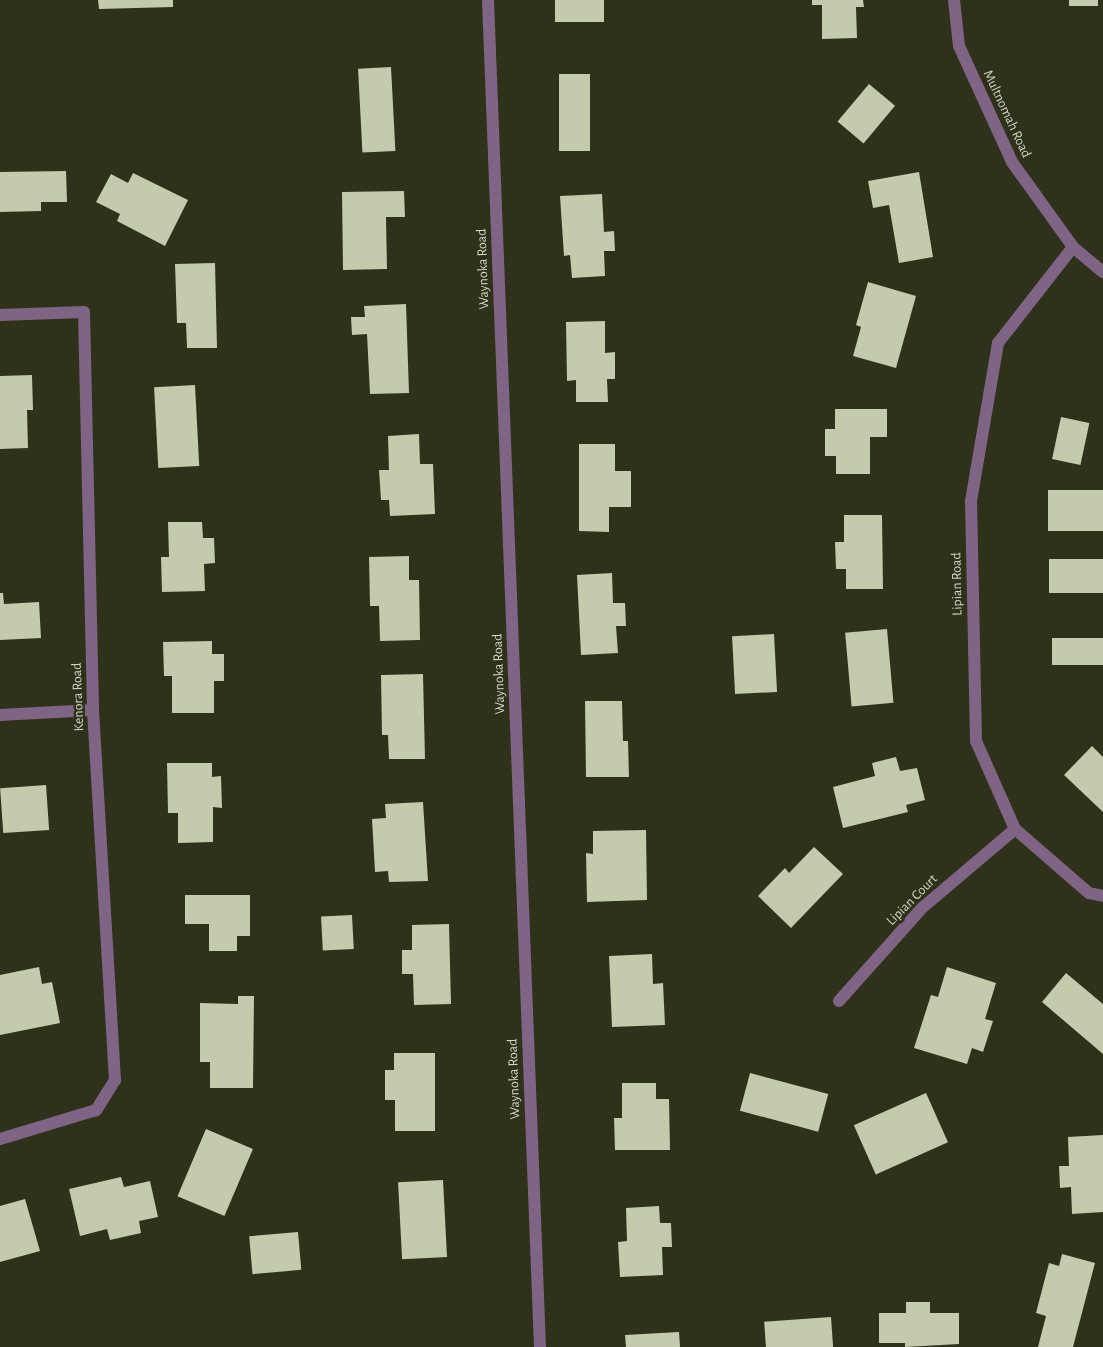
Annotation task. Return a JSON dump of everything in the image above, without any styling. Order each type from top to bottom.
[{"type":"street","name":"Waynoka Road","points":[[488,0],[540,1347]]},
{"type":"street","name":"Multnomah Road","points":[[954,0],[959,46],[1012,162],[1073,247],[1103,272]]},
{"type":"street","name":"Lipian Road","points":[[1073,247],[998,343],[971,501],[976,741],[1015,828],[1089,892],[1103,896]]},
{"type":"street","name":"Kenora Road","points":[[0,315],[84,312],[93,710],[115,1080],[96,1110],[0,1139]]},
{"type":"street","points":[[0,715],[93,710]]},
{"type":"street","name":"Lipian Court","points":[[839,1001],[922,908],[1015,828]]},
{"type":"building","points":[[98,0],[173,0],[173,7],[99,9]]},
{"type":"building","points":[[555,0],[604,0],[604,22],[555,22]]},
{"type":"building","points":[[812,0],[863,0],[864,7],[856,7],[857,38],[822,39],[822,5],[812,5]]},
{"type":"building","points":[[1069,0],[1098,0],[1098,6],[1069,6]]},
{"type":"building","points":[[391,67],[395,151],[362,153],[358,69]]},
{"type":"building","points":[[559,74],[590,74],[590,151],[559,151]]},
{"type":"building","points":[[869,84],[895,106],[864,143],[838,122]]},
{"type":"building","points":[[66,171],[67,202],[41,202],[41,211],[0,212],[0,172]]},
{"type":"building","points":[[919,172],[933,257],[899,263],[889,205],[873,208],[868,181]]},
{"type":"building","points":[[133,173],[188,200],[165,246],[117,221],[120,214],[96,202],[111,174],[128,183]]},
{"type":"building","points":[[404,191],[405,217],[386,217],[387,269],[343,270],[342,192]]},
{"type":"building","points":[[602,194],[604,232],[614,231],[615,251],[604,251],[605,276],[572,278],[570,255],[564,256],[560,196]]},
{"type":"building","points":[[215,263],[217,348],[187,348],[186,323],[177,323],[175,264]]},
{"type":"building","points":[[868,282],[916,296],[896,368],[853,356],[861,327],[856,325]]},
{"type":"building","points":[[406,304],[409,393],[370,394],[367,334],[352,335],[351,317],[365,317],[364,306]]},
{"type":"building","points":[[605,321],[605,353],[615,352],[615,379],[607,379],[608,402],[576,402],[576,380],[567,381],[566,322]]},
{"type":"building","points":[[32,375],[33,410],[27,410],[28,448],[0,449],[0,376]]},
{"type":"building","points":[[195,385],[199,466],[158,468],[154,387]]},
{"type":"building","points":[[835,409],[887,409],[887,437],[870,437],[870,474],[836,474],[836,456],[825,456],[825,429],[835,429]]},
{"type":"building","points":[[1061,417],[1089,423],[1080,465],[1052,459]]},
{"type":"building","points":[[419,434],[420,464],[433,464],[435,514],[390,516],[389,500],[381,500],[379,470],[389,470],[388,436]]},
{"type":"building","points":[[579,444],[615,444],[615,471],[631,471],[631,507],[609,507],[609,532],[579,531]]},
{"type":"building","points":[[1048,490],[1103,490],[1103,531],[1048,531]]},
{"type":"building","points":[[844,515],[882,515],[883,589],[846,589],[846,569],[836,569],[835,542],[844,542]]},
{"type":"building","points":[[168,522],[202,522],[203,538],[214,538],[215,563],[204,564],[205,591],[162,592],[161,557],[169,557]]},
{"type":"building","points":[[409,556],[409,580],[419,580],[420,640],[380,641],[379,606],[370,606],[369,557]]},
{"type":"building","points":[[1049,559],[1103,559],[1103,593],[1049,593]]},
{"type":"building","points":[[612,573],[613,603],[625,603],[626,626],[616,626],[618,653],[581,655],[577,575]]},
{"type":"building","points":[[0,593],[3,593],[4,604],[39,602],[41,638],[0,640]]},
{"type":"building","points":[[887,629],[893,703],[852,706],[845,633]]},
{"type":"building","points":[[774,634],[777,692],[735,694],[732,636]]},
{"type":"building","points":[[1052,638],[1103,638],[1103,665],[1052,665]]},
{"type":"building","points":[[212,641],[212,654],[224,654],[224,681],[214,681],[214,713],[172,713],[172,676],[164,676],[163,642]]},
{"type":"building","points":[[423,674],[425,759],[389,759],[388,735],[382,735],[381,675]]},
{"type":"building","points":[[585,701],[622,701],[623,741],[628,741],[629,777],[586,777]]},
{"type":"building","points":[[1092,746],[1103,757],[1103,812],[1064,775]]},
{"type":"building","points":[[896,757],[900,771],[917,768],[925,800],[906,805],[908,812],[843,828],[833,787],[875,776],[872,763]]},
{"type":"building","points":[[167,763],[212,763],[212,777],[221,776],[222,808],[213,807],[213,842],[178,843],[178,813],[168,813]]},
{"type":"building","points":[[46,785],[49,830],[3,833],[0,788]]},
{"type":"building","points":[[423,802],[428,881],[389,882],[388,871],[375,872],[372,819],[386,818],[385,804]]},
{"type":"building","points":[[646,830],[647,900],[587,902],[586,853],[593,854],[593,831]]},
{"type":"building","points":[[814,847],[843,874],[791,928],[758,896],[785,868],[789,873]]},
{"type":"building","points":[[185,895],[250,895],[250,936],[237,936],[237,951],[209,951],[209,924],[185,924]]},
{"type":"building","points":[[352,915],[354,949],[323,951],[321,917]]},
{"type":"building","points":[[449,924],[451,1004],[414,1005],[413,974],[402,974],[402,950],[412,950],[412,925]]},
{"type":"building","points":[[652,954],[653,984],[663,983],[665,1025],[612,1027],[609,956]]},
{"type":"building","points":[[39,967],[42,984],[52,982],[60,1023],[0,1035],[0,975]]},
{"type":"building","points":[[947,967],[996,983],[985,1019],[993,1021],[983,1052],[972,1048],[967,1064],[914,1048],[931,995],[938,997]]},
{"type":"building","points":[[1066,973],[1103,1004],[1103,1054],[1042,1002]]},
{"type":"building","points":[[238,996],[254,996],[253,1088],[210,1088],[210,1062],[200,1062],[200,1003],[238,1004]]},
{"type":"building","points":[[394,1053],[435,1053],[435,1131],[395,1131],[395,1100],[385,1100],[385,1070],[394,1070]]},
{"type":"building","points":[[750,1073],[828,1094],[818,1132],[740,1111]]},
{"type":"building","points":[[622,1083],[656,1083],[656,1099],[669,1099],[670,1150],[615,1150],[614,1118],[622,1118]]},
{"type":"building","points":[[926,1093],[948,1142],[876,1174],[854,1125]]},
{"type":"building","points":[[206,1129],[253,1149],[224,1216],[177,1196]]},
{"type":"building","points":[[1103,1135],[1103,1212],[1072,1214],[1071,1187],[1060,1188],[1059,1166],[1069,1166],[1068,1137]]},
{"type":"building","points":[[121,1177],[124,1187],[150,1181],[158,1217],[139,1221],[141,1233],[110,1240],[107,1229],[80,1236],[69,1189]]},
{"type":"building","points":[[443,1180],[447,1257],[402,1259],[398,1182]]},
{"type":"building","points":[[25,1199],[40,1251],[0,1262],[0,1206]]},
{"type":"building","points":[[659,1206],[660,1223],[671,1223],[672,1247],[662,1247],[663,1275],[620,1277],[618,1242],[627,1241],[626,1208]]},
{"type":"building","points":[[298,1232],[301,1270],[252,1274],[249,1236]]},
{"type":"building","points":[[1062,1254],[1095,1263],[1073,1347],[1038,1347],[1046,1316],[1036,1313],[1049,1263],[1059,1266]]},
{"type":"building","points":[[906,1302],[930,1302],[930,1313],[959,1313],[959,1344],[905,1347],[905,1343],[879,1343],[879,1313],[906,1313]]},
{"type":"building","points":[[831,1317],[833,1347],[766,1347],[764,1322]]},
{"type":"building","points":[[679,1332],[680,1347],[626,1347],[625,1335]]}]
